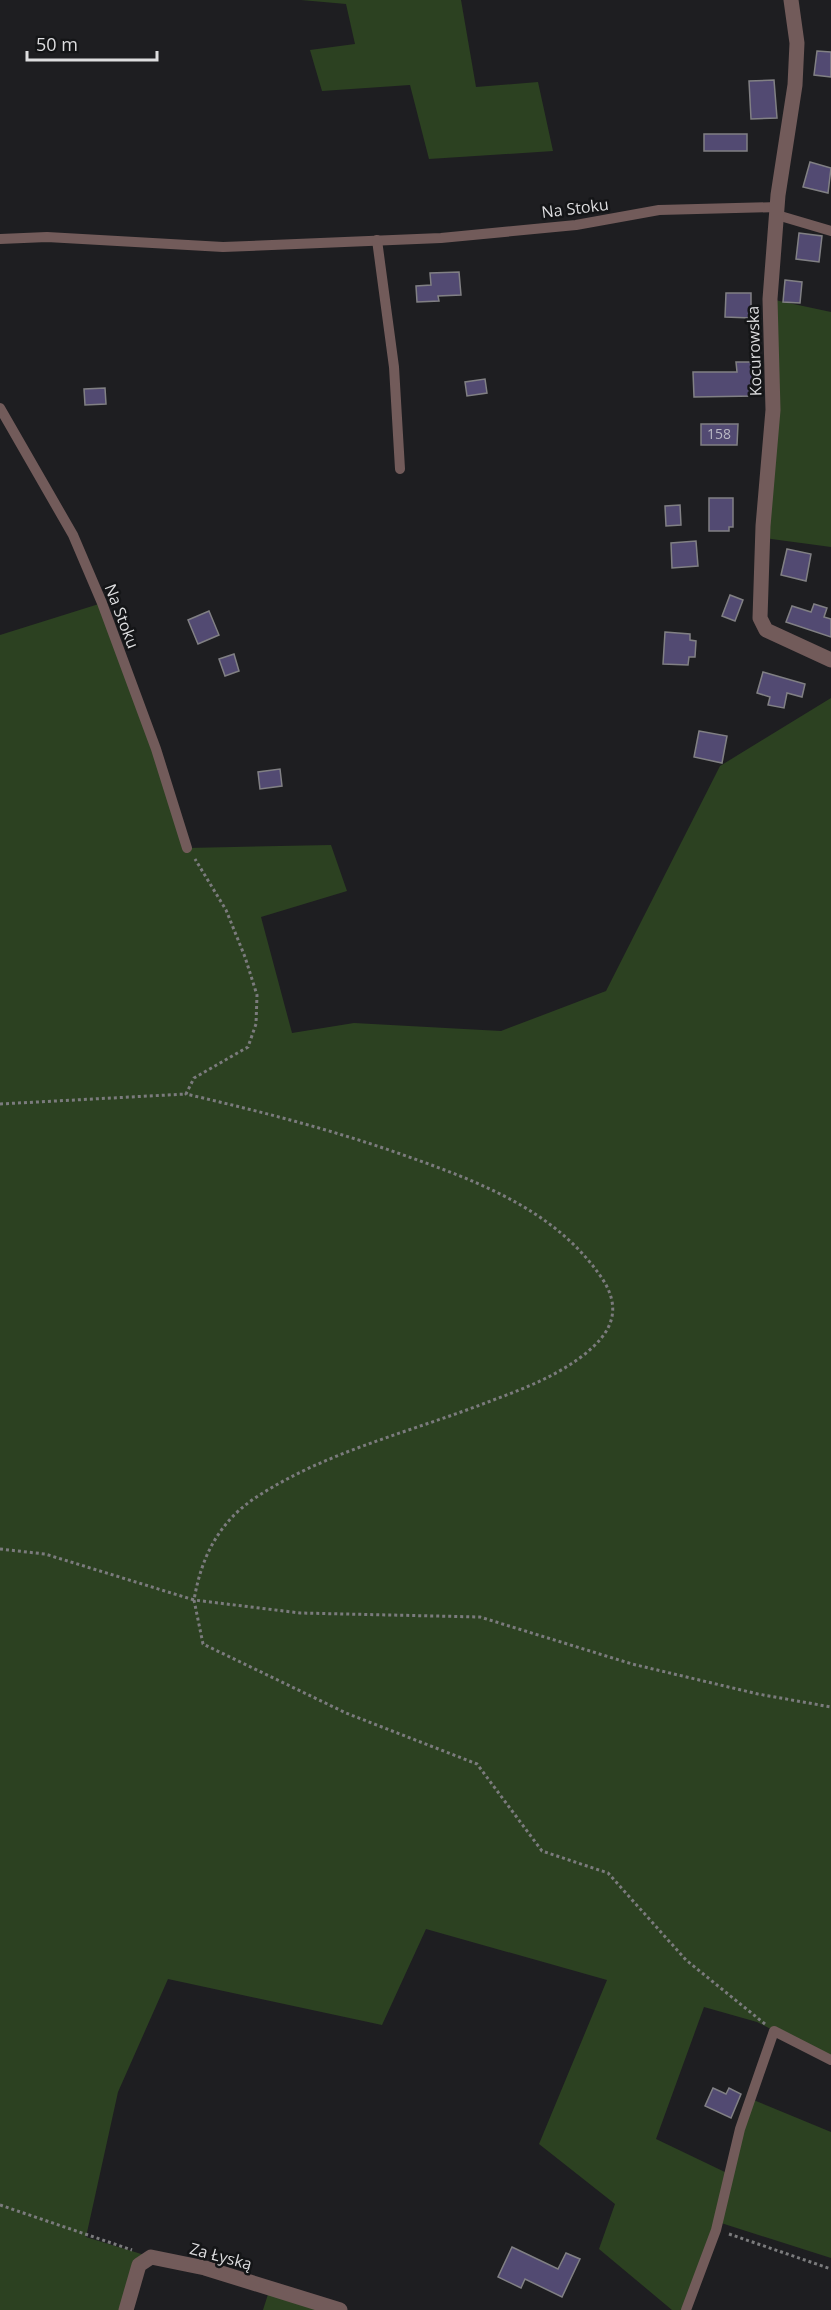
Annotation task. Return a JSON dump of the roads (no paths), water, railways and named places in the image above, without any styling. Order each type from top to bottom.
[{"type":"street","name":"Kocurowska","points":[[791,0],[797,43],[795,85],[777,211],[770,299],[773,410],[763,526],[760,618],[766,630],[831,660]]},
{"type":"street","name":"Za Łyską","points":[[126,2310],[139,2265],[151,2256],[205,2268],[340,2310]]},
{"type":"lane","name":"Na Stoku","points":[[0,239],[47,237],[223,247],[441,238],[576,225],[659,210],[777,211],[831,231]]},
{"type":"lane","points":[[377,240],[394,367],[400,469]]},
{"type":"lane","name":"Na Stoku","points":[[0,408],[51,493],[77,545],[156,749],[187,848]]},
{"type":"lane","points":[[686,2310],[716,2229],[741,2129],[774,2031],[831,2060]]}]
